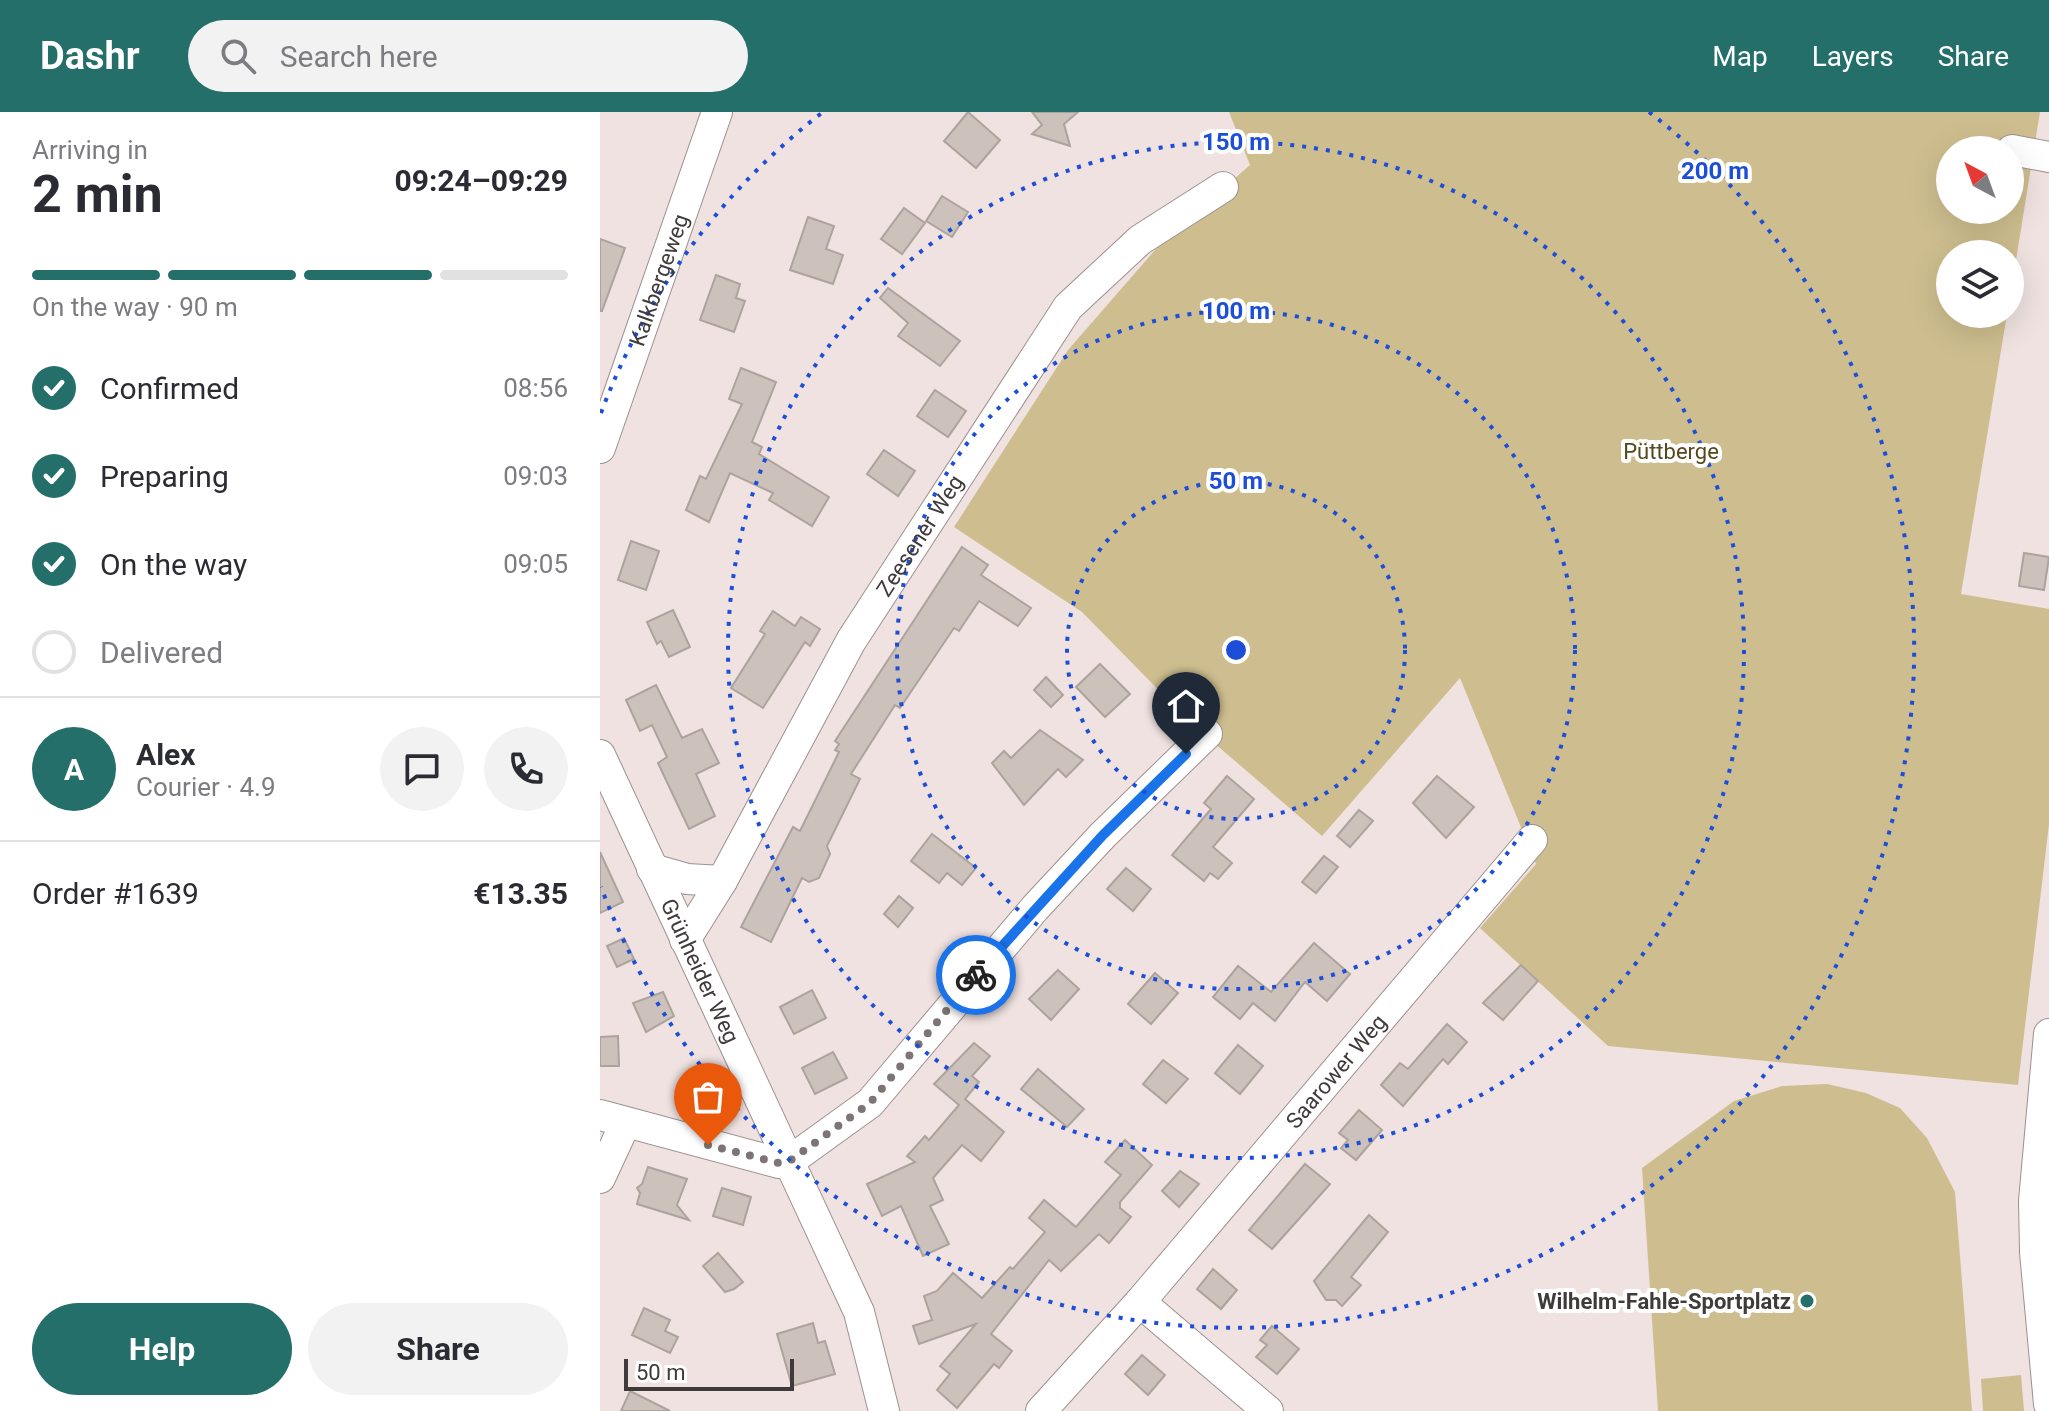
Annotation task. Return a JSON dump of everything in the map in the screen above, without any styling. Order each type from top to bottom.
[{"type":"street","name":"Kalkbergeweg","points":[[600,448],[717,112]]},
{"type":"street","points":[[2024,152],[2049,157]]},
{"type":"street","name":"Zeesener Weg","points":[[685,940],[722,881],[851,641],[1068,307],[1140,240],[1223,187]]},
{"type":"street","points":[[600,1178],[612,1119],[779,1163],[791,1160],[870,1103],[1035,908],[1103,835],[1207,734]]},
{"type":"street","name":"Grünheider Weg","points":[[600,755],[791,1160],[859,1312],[884,1411]]},
{"type":"street","name":"Saarower Weg","points":[[1041,1411],[1140,1302],[1532,840]]},
{"type":"street","points":[[652,869],[687,879],[722,881]]},
{"type":"street","points":[[2049,1034],[2034,1201],[2049,1404]]},
{"type":"street","points":[[1140,1302],[1268,1411]]},
{"type":"green space","name":"Püttberge","points":[[1229,112],[2040,112],[2024,211],[2024,136],[1936,136],[1936,224],[2022,224],[2019,240],[1936,240],[1936,328],[2005,328],[1961,594],[2049,609],[2049,824],[2018,1085],[1608,1046],[1480,928],[1536,864],[1460,678],[1322,836],[1191,723],[1082,612],[954,527],[1068,350],[1162,242],[1250,165]]},
{"type":"green space","name":"Wilhelm-Fahle-Sportplatz","points":[[1827,1084],[1866,1093],[1900,1108],[1927,1138],[1955,1192],[1972,1411],[1658,1411],[1642,1168],[1734,1101],[1782,1086]]},
{"type":"green space","points":[[2021,1375],[2024,1411],[1983,1411],[1981,1379]]},
{"type":"building","points":[[968,112],[1000,140],[976,168],[944,141]]},
{"type":"building","points":[[1032,112],[1078,112],[1064,124],[1070,146],[1032,134],[1042,125]]},
{"type":"building","points":[[942,196],[968,212],[952,237],[926,221]]},
{"type":"building","points":[[904,208],[925,223],[902,254],[881,239]]},
{"type":"building","points":[[808,217],[834,226],[826,249],[843,255],[833,284],[790,270]]},
{"type":"building","points":[[600,239],[625,248],[602,311],[600,311]]},
{"type":"building","points":[[716,275],[740,284],[736,298],[745,301],[734,332],[700,320]]},
{"type":"building","points":[[888,288],[960,341],[940,366],[898,336],[908,323],[880,298]]},
{"type":"building","points":[[741,368],[776,382],[752,442],[762,447],[759,454],[829,497],[812,526],[769,500],[773,493],[730,473],[709,522],[686,510],[700,476],[706,479],[742,404],[729,399]]},
{"type":"building","points":[[935,390],[966,411],[948,437],[917,416]]},
{"type":"building","points":[[884,450],[915,471],[898,496],[867,474]]},
{"type":"building","points":[[631,541],[659,551],[646,590],[618,580]]},
{"type":"building","points":[[962,547],[988,565],[981,575],[1031,608],[1018,626],[979,601],[959,631],[954,628],[900,708],[895,705],[851,774],[860,779],[827,846],[830,854],[819,878],[809,882],[802,878],[771,942],[741,927],[793,827],[800,831],[839,752],[835,750],[839,744],[835,741]]},
{"type":"building","points":[[2024,553],[2049,557],[2044,590],[2019,586]]},
{"type":"building","points":[[673,610],[690,647],[669,657],[661,641],[657,644],[647,622]]},
{"type":"building","points":[[773,611],[795,626],[801,617],[820,629],[810,646],[805,642],[763,708],[731,688],[765,634],[760,631]]},
{"type":"building","points":[[1100,664],[1130,694],[1105,717],[1076,687]]},
{"type":"building","points":[[1046,677],[1063,695],[1051,707],[1034,690]]},
{"type":"building","points":[[656,685],[682,738],[702,729],[719,763],[696,774],[715,816],[689,829],[658,763],[667,757],[652,725],[640,731],[626,700]]},
{"type":"building","points":[[1040,730],[1083,760],[1066,777],[1058,769],[1024,805],[992,763],[1004,751],[1011,758]]},
{"type":"building","points":[[1227,776],[1254,799],[1213,847],[1232,863],[1218,879],[1210,873],[1204,881],[1172,855],[1211,809],[1204,803]]},
{"type":"building","points":[[1437,776],[1474,807],[1446,838],[1413,803]]},
{"type":"building","points":[[1359,810],[1373,821],[1350,847],[1337,836]]},
{"type":"building","points":[[932,834],[976,868],[962,885],[947,873],[939,883],[911,861]]},
{"type":"building","points":[[600,852],[623,902],[600,913]]},
{"type":"building","points":[[1324,856],[1338,867],[1316,893],[1302,882]]},
{"type":"building","points":[[1126,868],[1151,889],[1133,911],[1107,889]]},
{"type":"building","points":[[899,896],[913,908],[898,927],[884,914]]},
{"type":"building","points":[[624,938],[634,959],[617,967],[607,946]]},
{"type":"building","points":[[1314,943],[1350,974],[1327,1001],[1305,982],[1275,1021],[1253,1003],[1240,1019],[1213,997],[1238,966],[1271,992]]},
{"type":"building","points":[[1521,965],[1538,981],[1503,1020],[1483,1003]]},
{"type":"building","points":[[1058,970],[1079,989],[1051,1020],[1029,999]]},
{"type":"building","points":[[1155,973],[1178,993],[1151,1024],[1128,1004]]},
{"type":"building","points":[[812,990],[826,1018],[794,1034],[780,1007]]},
{"type":"building","points":[[663,992],[674,1016],[646,1032],[633,1003]]},
{"type":"building","points":[[1447,1024],[1467,1042],[1448,1064],[1443,1059],[1403,1106],[1381,1085],[1400,1063],[1408,1069]]},
{"type":"building","points":[[618,1036],[619,1066],[600,1066],[600,1037]]},
{"type":"building","points":[[974,1043],[990,1056],[972,1076],[979,1082],[965,1099],[1004,1132],[981,1161],[962,1145],[933,1178],[943,1200],[930,1206],[949,1244],[923,1256],[901,1206],[882,1216],[867,1184],[915,1162],[907,1156],[925,1136],[929,1140],[959,1105],[934,1084]]},
{"type":"building","points":[[1238,1045],[1263,1066],[1240,1094],[1215,1073]]},
{"type":"building","points":[[833,1052],[847,1078],[815,1094],[802,1068]]},
{"type":"building","points":[[1163,1060],[1188,1079],[1166,1103],[1143,1084]]},
{"type":"building","points":[[1038,1069],[1084,1109],[1067,1127],[1021,1089]]},
{"type":"building","points":[[1359,1110],[1382,1130],[1356,1160],[1341,1148],[1348,1140],[1339,1133]]},
{"type":"building","points":[[1125,1140],[1152,1165],[1120,1202],[1120,1208],[1131,1217],[1109,1243],[1099,1234],[1061,1271],[1049,1260],[991,1334],[1012,1351],[999,1368],[994,1364],[957,1408],[937,1390],[950,1374],[940,1366],[976,1324],[919,1344],[913,1326],[932,1320],[924,1296],[937,1291],[953,1273],[982,1298],[1010,1267],[1013,1269],[1045,1232],[1029,1218],[1044,1200],[1076,1227],[1121,1175],[1105,1162]]},
{"type":"building","points":[[1305,1164],[1330,1184],[1272,1249],[1249,1230]]},
{"type":"building","points":[[648,1167],[687,1179],[677,1205],[689,1220],[637,1204],[640,1193],[637,1188],[642,1184]]},
{"type":"building","points":[[1180,1171],[1199,1184],[1179,1207],[1162,1191]]},
{"type":"building","points":[[722,1188],[751,1197],[743,1225],[713,1216]]},
{"type":"building","points":[[1369,1215],[1388,1232],[1351,1277],[1361,1285],[1342,1306],[1336,1300],[1326,1300],[1314,1281]]},
{"type":"building","points":[[718,1253],[743,1282],[725,1292],[703,1266]]},
{"type":"building","points":[[1213,1269],[1237,1290],[1221,1309],[1197,1289]]},
{"type":"building","points":[[644,1308],[670,1320],[665,1331],[678,1337],[670,1353],[632,1335]]},
{"type":"building","points":[[813,1323],[818,1343],[825,1341],[835,1374],[792,1386],[777,1334]]},
{"type":"building","points":[[1272,1326],[1299,1349],[1277,1374],[1256,1357],[1267,1345],[1260,1340]]},
{"type":"building","points":[[1142,1355],[1165,1375],[1148,1395],[1125,1374]]},
{"type":"building","points":[[630,1391],[670,1411],[621,1411]]},
{"type":"way so far","points":[[708,1145],[779,1163],[791,1160],[870,1103],[976,975]]},
{"type":"place","name":"Wilhelm-Fahle-Sportplatz","points":[[1807,1301]]},
{"type":"route","points":[[976,975],[1103,835],[1186,754]]}]
